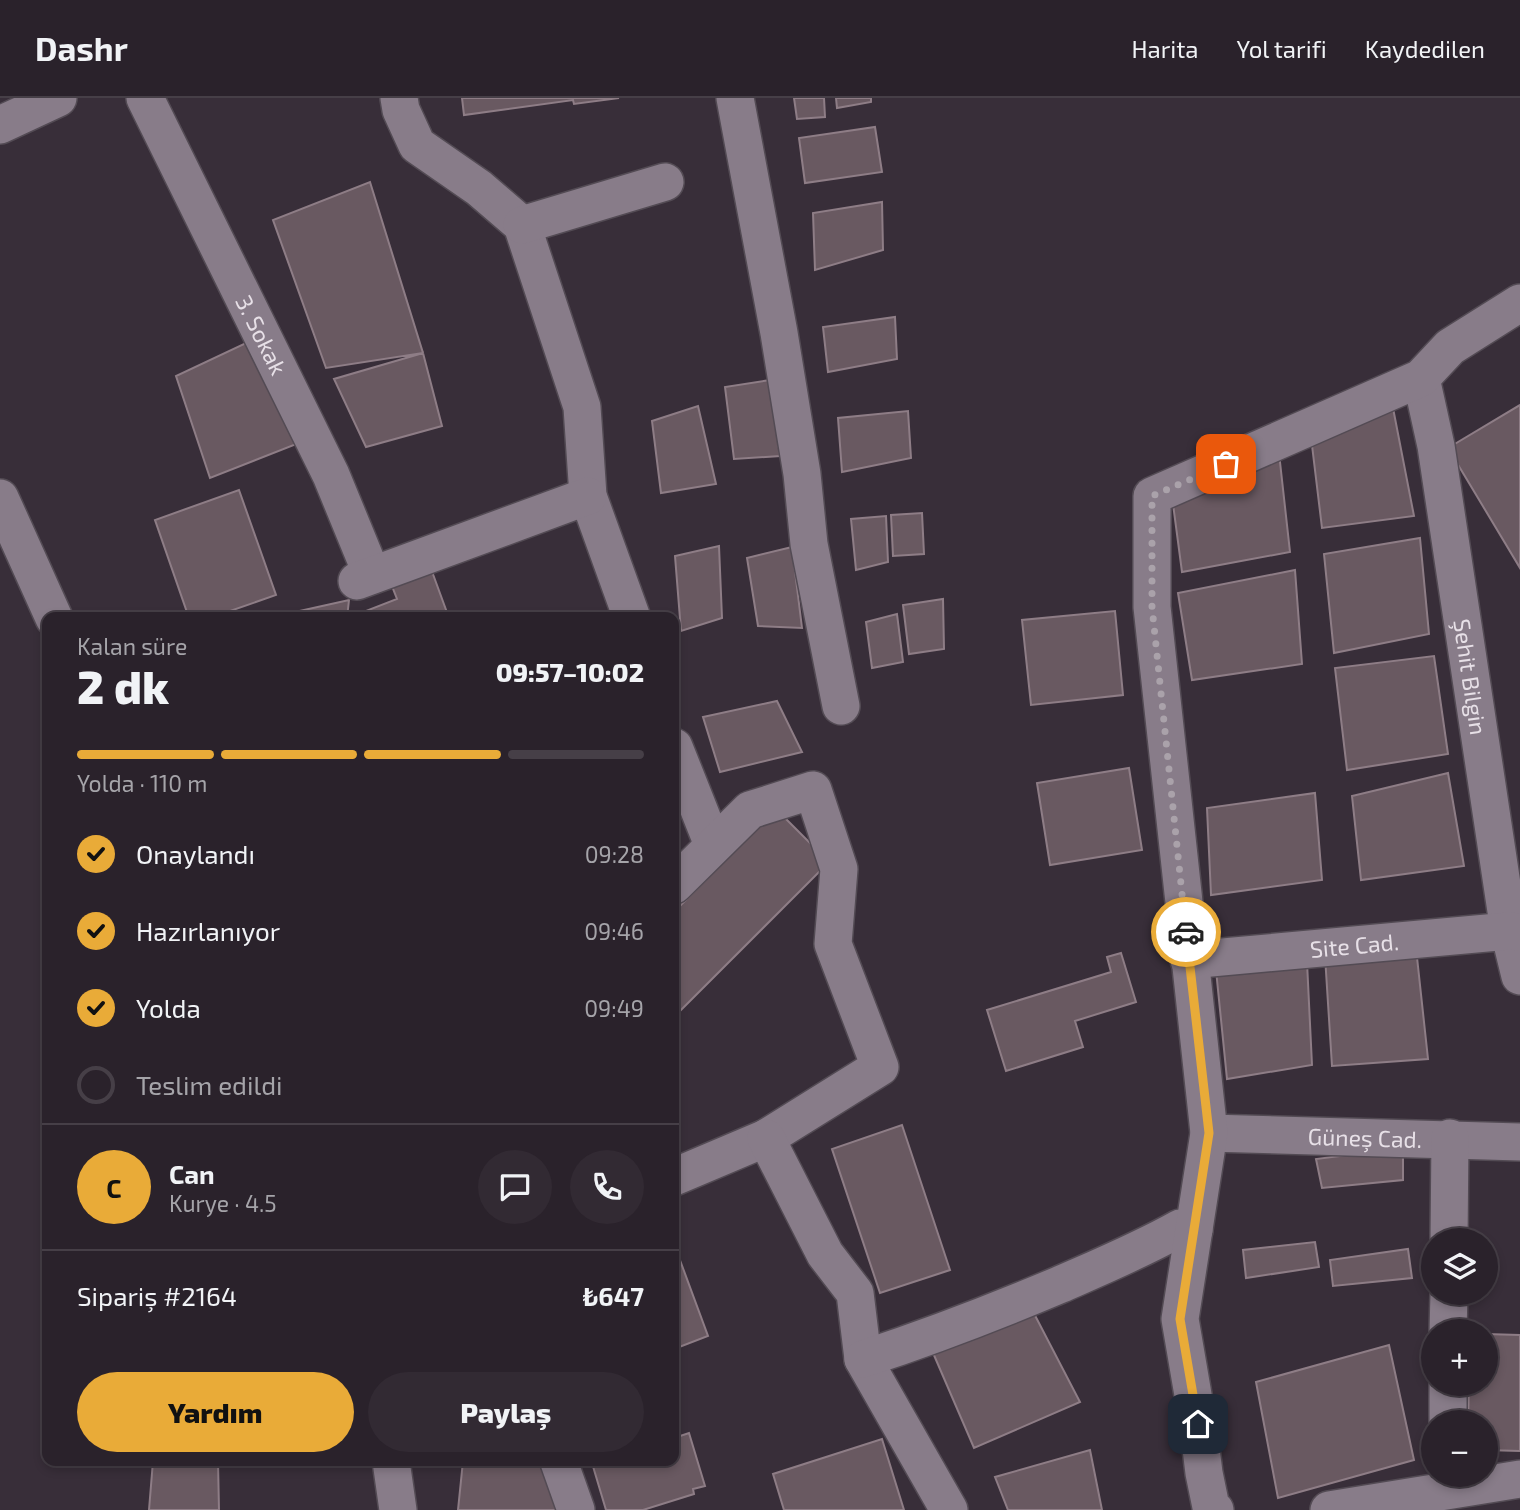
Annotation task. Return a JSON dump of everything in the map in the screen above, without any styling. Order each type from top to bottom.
[{"type":"street","points":[[0,125],[58,98]]},
{"type":"street","name":"3. Sokak","points":[[145,98],[331,475],[365,578],[588,496]]},
{"type":"street","points":[[399,98],[401,110],[417,145],[479,188],[522,225],[582,407],[588,496],[630,612]]},
{"type":"street","points":[[735,98],[779,333],[802,474],[809,544],[841,706]]},
{"type":"street","points":[[522,225],[665,182]]},
{"type":"street","points":[[1213,1509],[1204,1474],[1180,1319],[1209,1133],[1152,607],[1152,496],[1421,378],[1450,347],[1520,303]]},
{"type":"street","name":"Şehit Bilgin","points":[[1421,378],[1436,446],[1520,976]]},
{"type":"street","points":[[0,498],[51,612]]},
{"type":"street","points":[[679,760],[713,845]]},
{"type":"street","points":[[679,881],[750,810],[813,790],[839,869],[833,944],[880,1067],[766,1138],[679,1176]]},
{"type":"street","name":"Site Cad.","points":[[1189,960],[1515,932]]},
{"type":"street","name":"Güneş Cad.","points":[[1209,1133],[1520,1142]]},
{"type":"street","points":[[766,1138],[825,1254],[855,1293],[863,1359],[949,1510]]},
{"type":"street","points":[[1449,1228],[1450,1138]]},
{"type":"street","points":[[863,1359],[926,1338],[1027,1298],[1143,1248],[1180,1228],[1194,1230]]},
{"type":"street","points":[[392,1466],[398,1510]]},
{"type":"street","points":[[560,1466],[576,1510]]},
{"type":"street","points":[[1329,1510],[1520,1479]]},
{"type":"building","points":[[462,98],[619,98],[574,104],[573,100],[464,115]]},
{"type":"building","points":[[794,98],[824,98],[825,117],[797,119]]},
{"type":"building","points":[[836,98],[871,98],[871,102],[837,108]]},
{"type":"building","points":[[875,127],[882,172],[805,183],[799,138]]},
{"type":"building","points":[[370,182],[423,353],[326,368],[273,220]]},
{"type":"building","points":[[882,202],[883,250],[815,270],[813,213]]},
{"type":"building","points":[[895,317],[897,359],[828,372],[823,327]]},
{"type":"building","points":[[261,336],[299,443],[210,478],[176,376]]},
{"type":"building","points":[[423,353],[442,426],[366,447],[334,379]]},
{"type":"building","points":[[770,380],[780,456],[734,459],[725,387]]},
{"type":"building","points":[[1520,405],[1520,568],[1448,448]]},
{"type":"building","points":[[698,406],[716,484],[661,493],[652,421]]},
{"type":"building","points":[[1393,408],[1414,516],[1322,528],[1311,437]]},
{"type":"building","points":[[908,411],[911,458],[842,472],[838,418]]},
{"type":"building","points":[[1279,453],[1290,552],[1182,572],[1173,504]]},
{"type":"building","points":[[239,490],[276,595],[227,612],[187,612],[155,520]]},
{"type":"building","points":[[922,513],[924,554],[893,556],[891,515]]},
{"type":"building","points":[[886,516],[888,562],[856,570],[851,519]]},
{"type":"building","points":[[1420,538],[1429,634],[1334,653],[1324,554]]},
{"type":"building","points":[[719,546],[722,618],[681,631],[675,556]]},
{"type":"building","points":[[792,547],[802,628],[758,626],[747,558]]},
{"type":"building","points":[[430,566],[447,612],[363,612],[397,599],[390,581]]},
{"type":"building","points":[[1295,570],[1302,664],[1192,680],[1178,593]]},
{"type":"building","points":[[943,599],[944,649],[909,654],[903,605]]},
{"type":"building","points":[[349,600],[348,612],[295,612]]},
{"type":"building","points":[[1115,611],[1123,695],[1031,705],[1022,620]]},
{"type":"building","points":[[897,614],[903,662],[872,668],[866,622]]},
{"type":"building","points":[[1434,656],[1448,754],[1347,770],[1335,668]]},
{"type":"building","points":[[777,701],[802,752],[720,772],[703,717]]},
{"type":"building","points":[[1129,768],[1142,850],[1050,865],[1037,783]]},
{"type":"building","points":[[1448,773],[1464,866],[1361,880],[1352,796]]},
{"type":"building","points":[[1315,793],[1322,880],[1211,895],[1207,808]]},
{"type":"building","points":[[776,809],[829,862],[679,1012],[679,907]]},
{"type":"building","points":[[1416,948],[1428,1059],[1332,1066],[1325,956]]},
{"type":"building","points":[[1121,953],[1136,1002],[1075,1021],[1083,1047],[1006,1071],[987,1010],[1111,972],[1107,957]]},
{"type":"building","points":[[1307,962],[1312,1065],[1227,1079],[1216,970]]},
{"type":"building","points":[[902,1125],[950,1270],[880,1293],[832,1149]]},
{"type":"building","points":[[1403,1148],[1403,1180],[1322,1188],[1316,1159]]},
{"type":"building","points":[[1315,1242],[1319,1267],[1246,1278],[1243,1250]]},
{"type":"building","points":[[1408,1249],[1412,1278],[1333,1286],[1330,1260]]},
{"type":"building","points":[[679,1257],[708,1336],[679,1347]]},
{"type":"building","points":[[1027,1300],[1080,1402],[974,1448],[927,1339]]},
{"type":"building","points":[[1498,1334],[1520,1335],[1520,1451],[1498,1450],[1498,1410],[1468,1410],[1469,1396],[1498,1396]]},
{"type":"building","points":[[1389,1345],[1414,1460],[1278,1498],[1256,1382]]},
{"type":"building","points":[[689,1433],[705,1486],[693,1489],[694,1494],[643,1510],[606,1510],[593,1466],[679,1466],[679,1436]]},
{"type":"building","points":[[882,1439],[904,1510],[784,1510],[773,1474]]},
{"type":"building","points":[[1090,1450],[1102,1510],[1008,1510],[995,1477]]},
{"type":"building","points":[[153,1466],[218,1466],[219,1510],[149,1510]]},
{"type":"building","points":[[462,1466],[550,1466],[557,1510],[458,1510]]},
{"type":"way so far","points":[[1186,932],[1152,607],[1152,496],[1226,464]]},
{"type":"route","points":[[1186,932],[1209,1133],[1180,1319],[1198,1424]]}]
